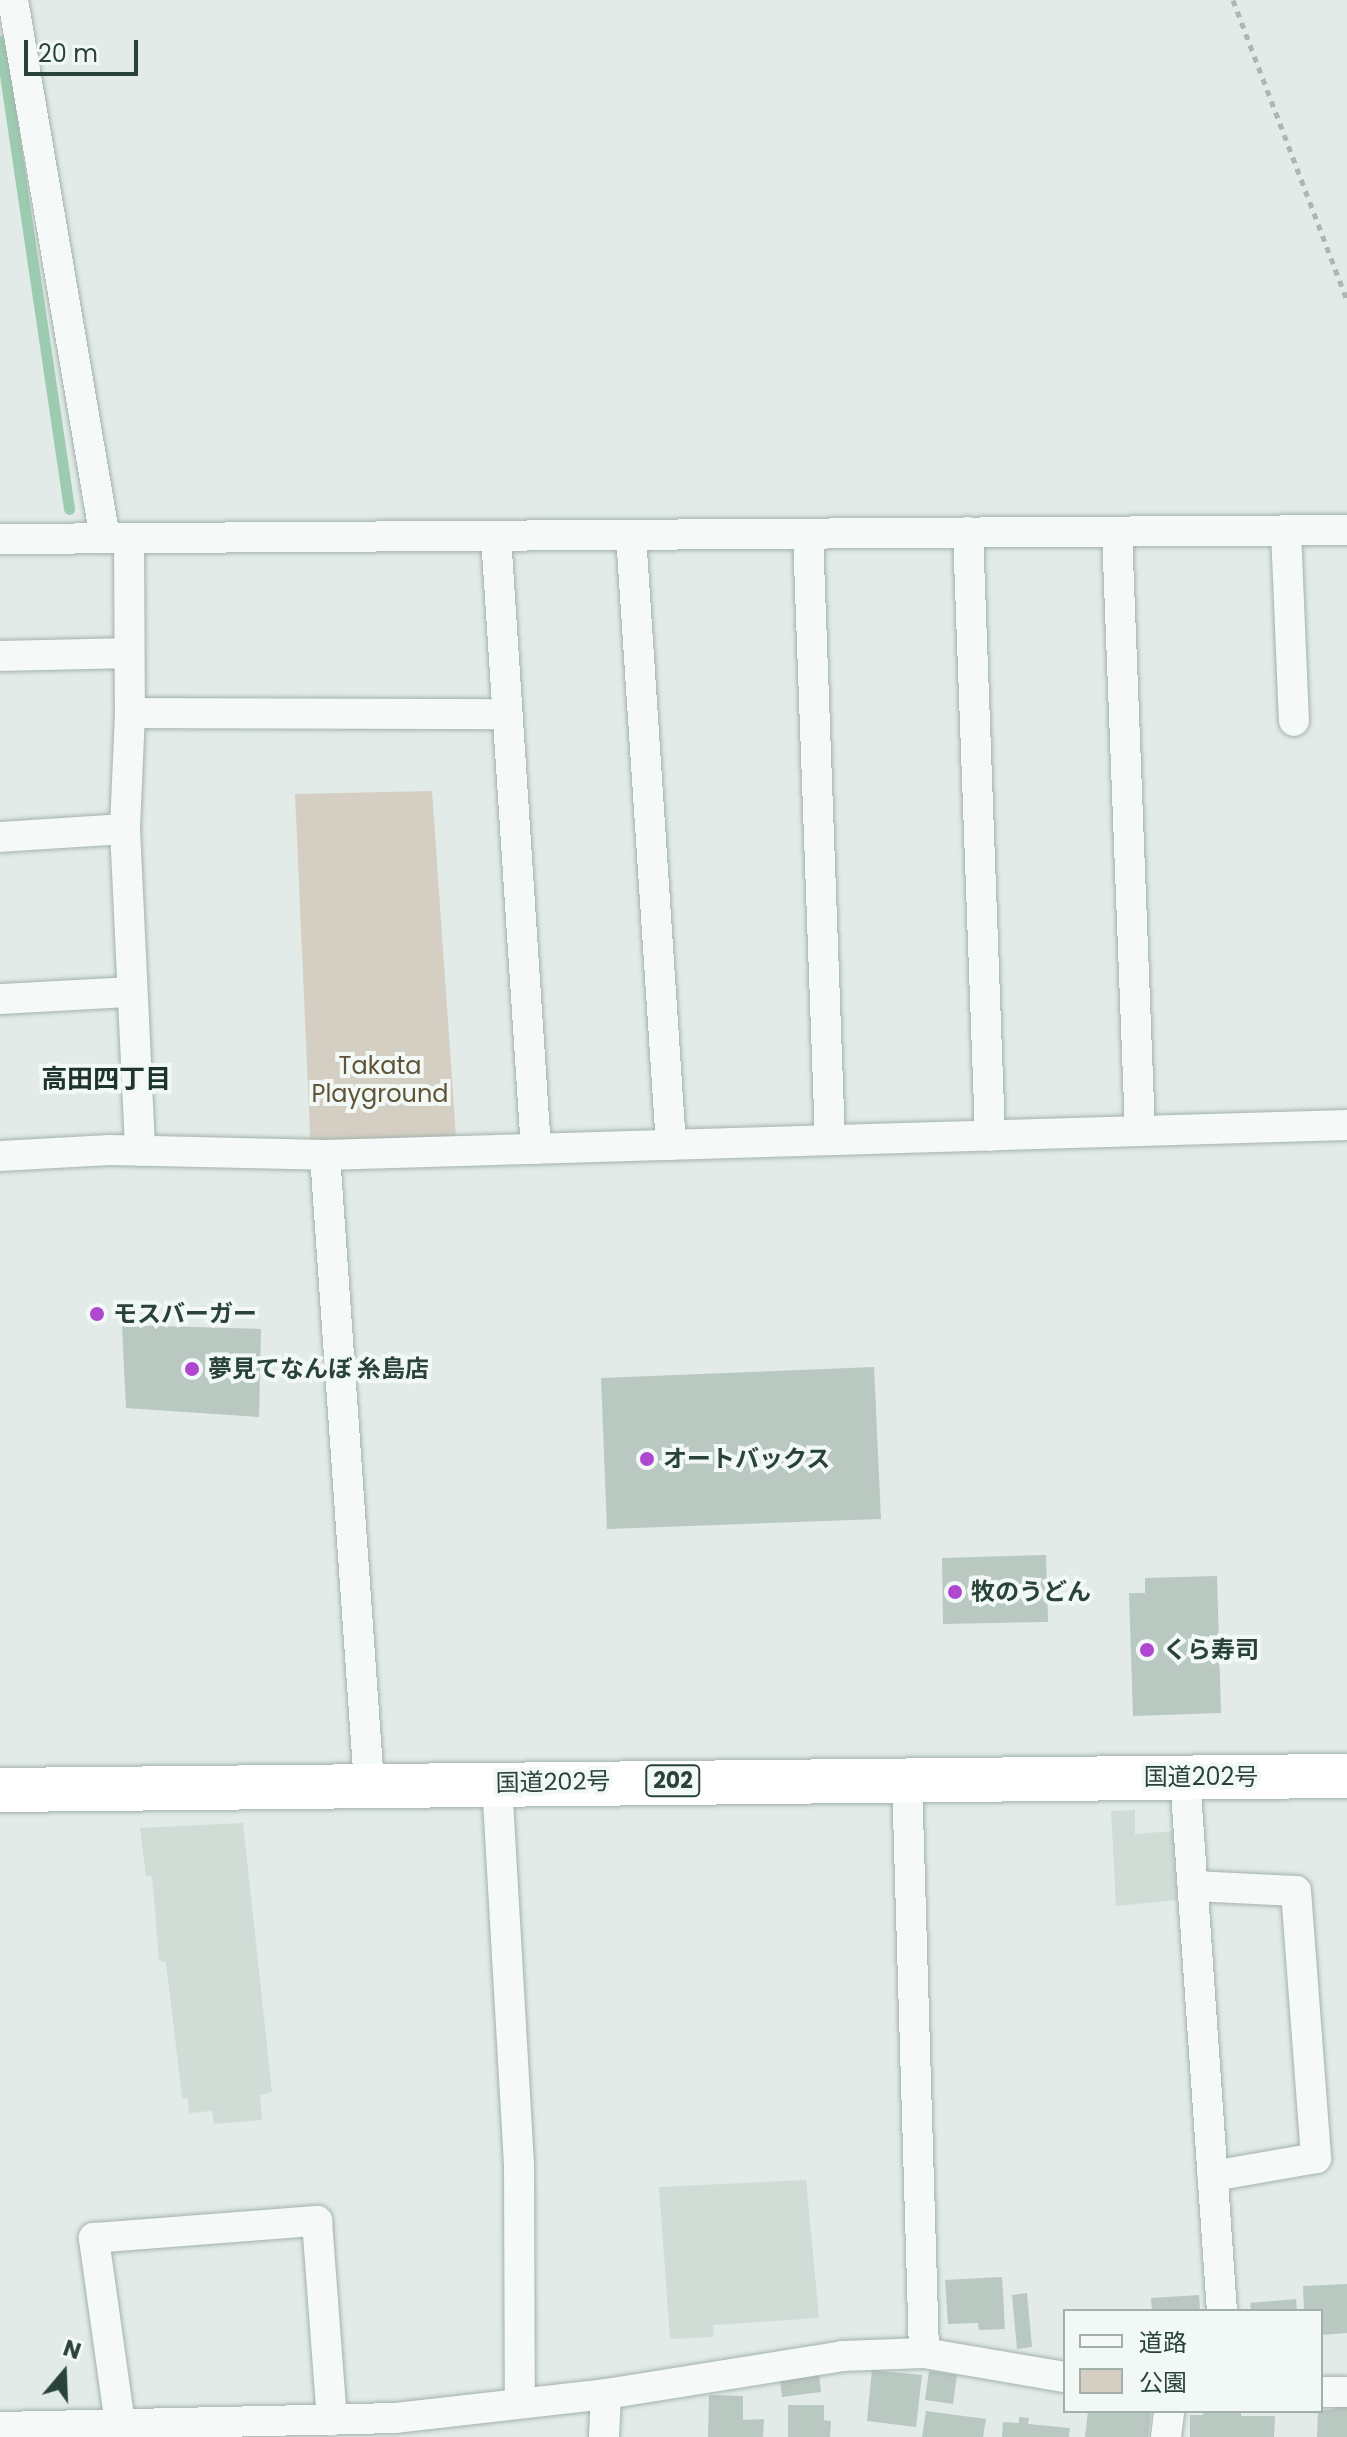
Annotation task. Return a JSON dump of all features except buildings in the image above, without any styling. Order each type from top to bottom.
[{"type":"highway","name":"国道202号","points":[[0,1790],[1347,1776]]},
{"type":"street","points":[[13,0],[117,538],[128,653],[130,713],[125,829],[140,1151]]},
{"type":"street","points":[[0,539],[1347,530]]},
{"type":"street","points":[[1286,531],[1294,721]]},
{"type":"street","points":[[968,532],[990,1136]]},
{"type":"street","points":[[1117,532],[1140,1131]]},
{"type":"street","points":[[808,534],[830,1140]]},
{"type":"street","points":[[631,535],[671,1145]]},
{"type":"street","points":[[496,536],[536,1149]]},
{"type":"street","points":[[0,656],[128,653]]},
{"type":"street","points":[[130,713],[507,714]]},
{"type":"street","points":[[0,837],[125,829]]},
{"type":"street","points":[[0,999],[131,992]]},
{"type":"street","points":[[0,1156],[140,1151],[325,1155],[1347,1125]]},
{"type":"street","points":[[325,1155],[369,1784]]},
{"type":"street","points":[[1185,1777],[1222,2309]]},
{"type":"street","points":[[907,1779],[924,2353]]},
{"type":"street","points":[[497,1783],[519,2164],[520,2402]]},
{"type":"street","points":[[1193,1886],[1296,1891],[1316,2158],[1213,2176]]},
{"type":"street","points":[[120,2424],[94,2238],[317,2221],[332,2420]]},
{"type":"street","points":[[0,2427],[120,2424],[235,2429],[332,2420],[396,2428],[520,2402],[606,2394],[842,2356],[924,2353],[1063,2377]]},
{"type":"street","points":[[1323,2392],[1347,2392]]},
{"type":"street","points":[[604,2437],[606,2394]]},
{"type":"street","points":[[1166,2437],[1169,2413]]},
{"type":"path","points":[[1233,0],[1347,300]]},
{"type":"shaded area","points":[[1135,1810],[1135,1834],[1173,1831],[1177,1900],[1116,1906],[1111,1811]]},
{"type":"shaded area","points":[[243,1823],[272,2092],[260,2095],[262,2120],[214,2124],[212,2111],[189,2113],[188,2099],[182,2097],[166,1963],[159,1960],[152,1876],[146,1876],[140,1828]]},
{"type":"shaded area","points":[[806,2180],[819,2318],[714,2325],[713,2337],[670,2339],[659,2187]]},
{"type":"green space","name":"Takata Playground","points":[[432,791],[457,1151],[311,1155],[295,794]]},
{"type":"waterway","points":[[0,41],[69,509]]},
{"type":"place","name":"モスバーガー","points":[[97,1314]]},
{"type":"place","name":"夢見てなんぼ 糸島店","points":[[192,1369]]},
{"type":"place","name":"オートバックス","points":[[647,1459]]},
{"type":"place","name":"牧のうどん","points":[[955,1592]]},
{"type":"place","name":"くら寿司","points":[[1147,1650]]},
{"type":"district","name":"高田四丁目","points":[[106,1080]]}]
